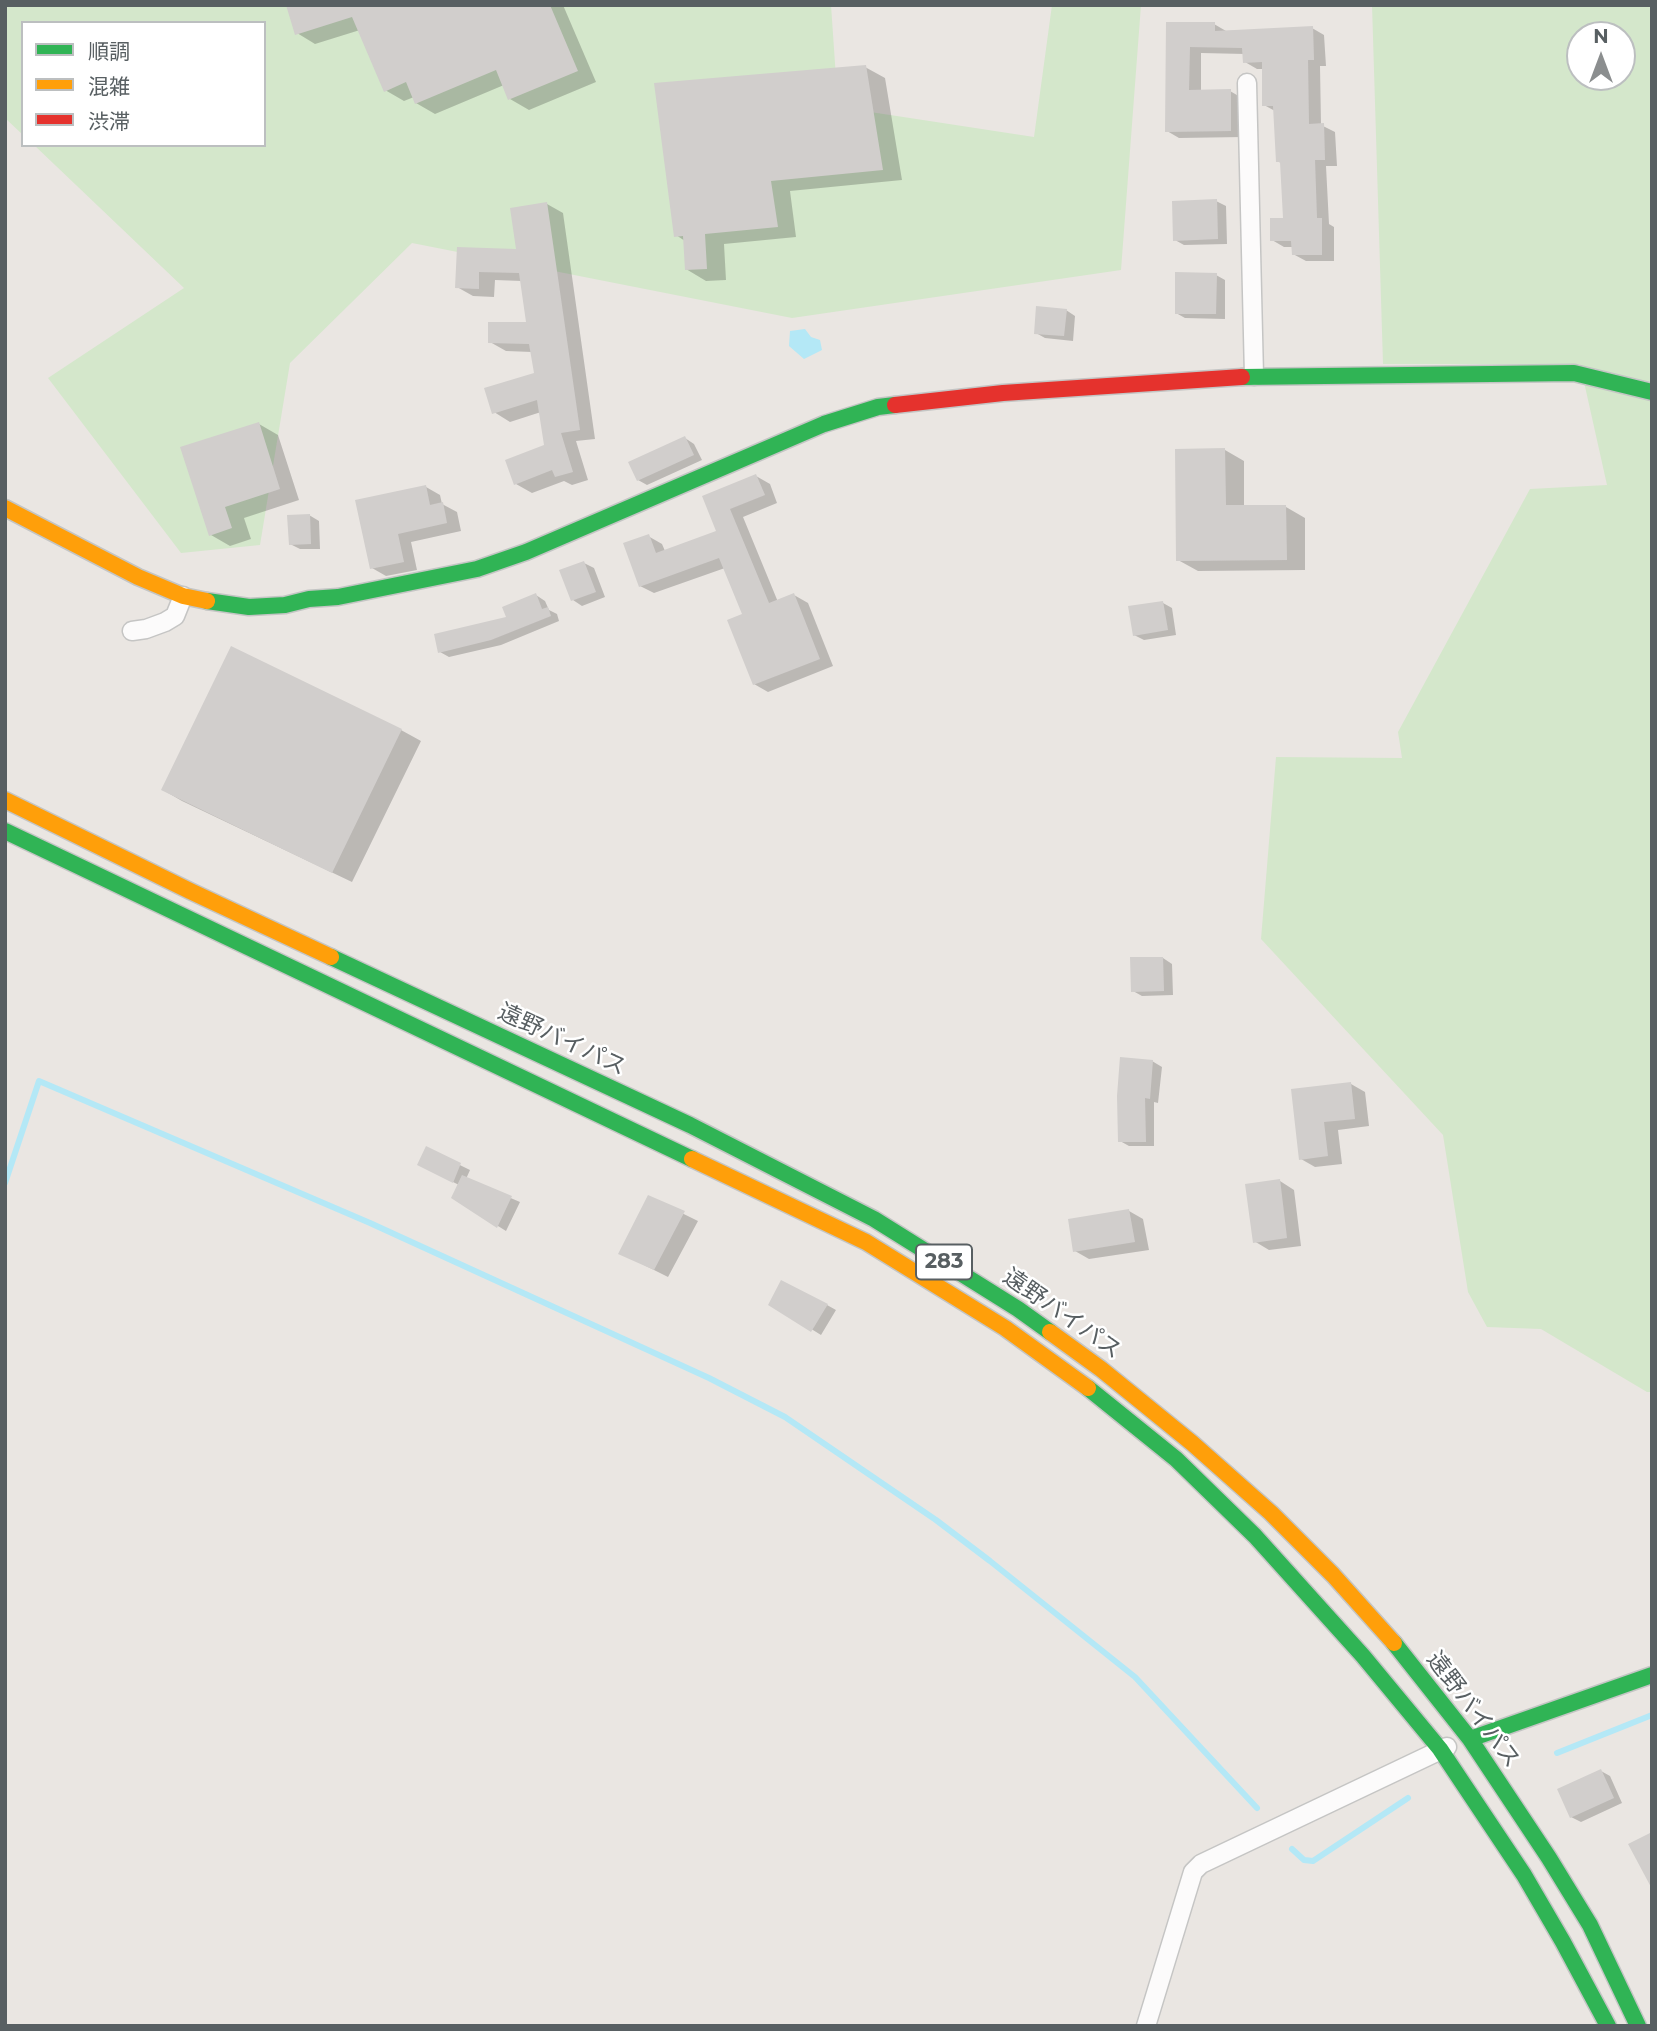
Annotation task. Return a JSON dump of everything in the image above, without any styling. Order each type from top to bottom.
[{"type":"main road","points":[[5,508],[138,577],[183,596],[249,607],[285,605],[477,569],[526,551],[824,424],[878,407],[1003,393],[1254,376],[1574,373],[1652,392]]},
{"type":"main road","name":"遠野バイパス","points":[[5,800],[190,891],[690,1125],[874,1219],[1018,1309],[1101,1369],[1271,1513],[1334,1575],[1385,1632],[1470,1739],[1549,1858],[1590,1925],[1638,2026]]},
{"type":"main road","name":"遠野バイパス","points":[[5,831],[866,1242],[1005,1328],[1091,1390],[1176,1459],[1255,1536],[1363,1656],[1440,1749],[1524,1874],[1608,2026]]},
{"type":"main road","points":[[539,1085],[548,1059]]},
{"type":"main road","points":[[1470,1739],[1652,1675]]},
{"type":"main road","points":[[1588,1989],[1614,1977]]},
{"type":"street","points":[[1247,83],[1254,376]]},
{"type":"street","points":[[132,631],[145,629],[175,616],[183,596]]},
{"type":"street","points":[[1146,2026],[1193,1872],[1200,1864],[1440,1749],[1470,1739]]},
{"type":"green space","points":[[5,5],[831,5],[838,107],[1034,137],[1052,5],[1141,5],[1121,270],[792,318],[412,243],[290,363],[260,545],[181,553],[48,378],[184,288],[36,147],[266,147],[266,21],[21,21],[21,133],[5,118]]},
{"type":"green space","points":[[1372,5],[1652,5],[1652,1392],[1647,1392],[1541,1329],[1487,1327],[1468,1292],[1443,1135],[1261,939],[1276,757],[1402,758],[1398,732],[1530,489],[1607,485],[1580,364],[1383,364]]},
{"type":"water","points":[[805,329],[811,337],[820,340],[822,350],[804,359],[789,346],[790,331]]},
{"type":"building","points":[[286,5],[550,5],[578,71],[508,100],[496,70],[415,104],[406,82],[384,92],[352,17],[295,35]]},
{"type":"building","points":[[1166,22],[1215,22],[1215,31],[1313,26],[1314,60],[1308,60],[1309,124],[1324,123],[1325,160],[1315,160],[1317,218],[1322,218],[1322,255],[1292,255],[1291,241],[1270,241],[1270,218],[1283,218],[1273,106],[1262,106],[1262,62],[1243,63],[1242,48],[1190,47],[1189,90],[1231,89],[1231,131],[1165,132]]},
{"type":"building","points":[[866,65],[883,170],[771,181],[778,227],[705,234],[707,269],[685,270],[683,236],[674,237],[654,83]]},
{"type":"building","points":[[1217,199],[1218,239],[1173,241],[1172,201]]},
{"type":"building","points":[[547,202],[580,430],[561,433],[573,472],[555,477],[552,470],[514,485],[505,460],[544,445],[537,400],[492,414],[484,388],[534,373],[529,344],[488,343],[488,322],[526,322],[519,273],[479,272],[479,289],[455,288],[457,247],[516,249],[510,208]]},
{"type":"building","points":[[1175,272],[1217,273],[1216,314],[1175,314]]},
{"type":"building","points":[[1036,306],[1067,309],[1064,336],[1034,334]]},
{"type":"building","points":[[259,422],[280,489],[225,507],[232,528],[209,536],[180,447]]},
{"type":"building","points":[[685,436],[694,455],[637,481],[628,462]]},
{"type":"building","points":[[1225,448],[1226,505],[1286,505],[1287,560],[1176,561],[1175,449]]},
{"type":"building","points":[[756,474],[765,495],[730,509],[769,603],[794,593],[820,659],[753,685],[727,620],[742,614],[719,558],[639,587],[623,543],[649,534],[656,553],[716,531],[702,496]]},
{"type":"building","points":[[426,485],[430,505],[443,502],[447,523],[398,534],[404,562],[370,569],[355,500]]},
{"type":"building","points":[[310,514],[311,544],[289,545],[287,515]]},
{"type":"building","points":[[584,561],[596,592],[571,601],[559,570]]},
{"type":"building","points":[[536,593],[542,609],[548,607],[551,616],[491,640],[438,653],[434,634],[506,617],[502,607]]},
{"type":"building","points":[[1163,601],[1168,630],[1133,636],[1128,606]]},
{"type":"building","points":[[231,646],[402,729],[332,873],[161,790]]},
{"type":"building","points":[[1130,957],[1163,957],[1164,991],[1131,992]]},
{"type":"building","points":[[1120,1057],[1153,1060],[1150,1099],[1145,1098],[1146,1142],[1118,1142]]},
{"type":"building","points":[[1351,1082],[1355,1119],[1324,1122],[1328,1156],[1299,1160],[1291,1089]]},
{"type":"building","points":[[426,1146],[461,1163],[453,1183],[417,1165]]},
{"type":"building","points":[[462,1175],[512,1196],[497,1228],[451,1198]]},
{"type":"building","points":[[1280,1179],[1287,1238],[1253,1243],[1245,1184]]},
{"type":"building","points":[[648,1195],[685,1211],[654,1270],[618,1254]]},
{"type":"building","points":[[1129,1209],[1135,1242],[1073,1252],[1068,1219]]},
{"type":"building","points":[[781,1280],[828,1304],[811,1332],[768,1305]]},
{"type":"building","points":[[1601,1769],[1614,1798],[1570,1818],[1557,1789]]},
{"type":"building","points":[[1652,1832],[1652,1889],[1628,1844]]},
{"type":"waterway","points":[[5,1183],[39,1081],[370,1223],[709,1378],[785,1417],[936,1520],[990,1561],[1135,1677],[1257,1808]]},
{"type":"waterway","points":[[1557,1753],[1652,1715]]},
{"type":"waterway","points":[[1292,1849],[1304,1860],[1313,1861],[1408,1798]]},
{"type":"traffic: fast","points":[[1242,377],[1574,373],[1652,392]]},
{"type":"traffic: fast","points":[[207,601],[249,607],[285,605],[477,569],[526,552],[824,424],[878,407],[895,405]]},
{"type":"traffic: fast","points":[[5,831],[692,1159]]},
{"type":"traffic: fast","points":[[331,957],[690,1125],[874,1219],[1050,1332]]},
{"type":"traffic: fast","points":[[1088,1388],[1176,1459],[1255,1536],[1363,1656],[1440,1749],[1524,1875],[1608,2026]]},
{"type":"traffic: fast","points":[[1394,1643],[1470,1739],[1549,1858],[1590,1925],[1638,2026]]},
{"type":"traffic: fast","points":[[1470,1739],[1652,1675]]},
{"type":"traffic: slow","points":[[5,508],[138,577],[183,596],[207,601]]},
{"type":"traffic: slow","points":[[5,800],[331,957]]},
{"type":"traffic: slow","points":[[692,1159],[866,1242],[1005,1328],[1088,1388]]},
{"type":"traffic: slow","points":[[1050,1332],[1101,1369],[1192,1443],[1271,1513],[1333,1575],[1394,1643]]},
{"type":"traffic: jam","points":[[895,405],[1003,393],[1242,377]]}]
